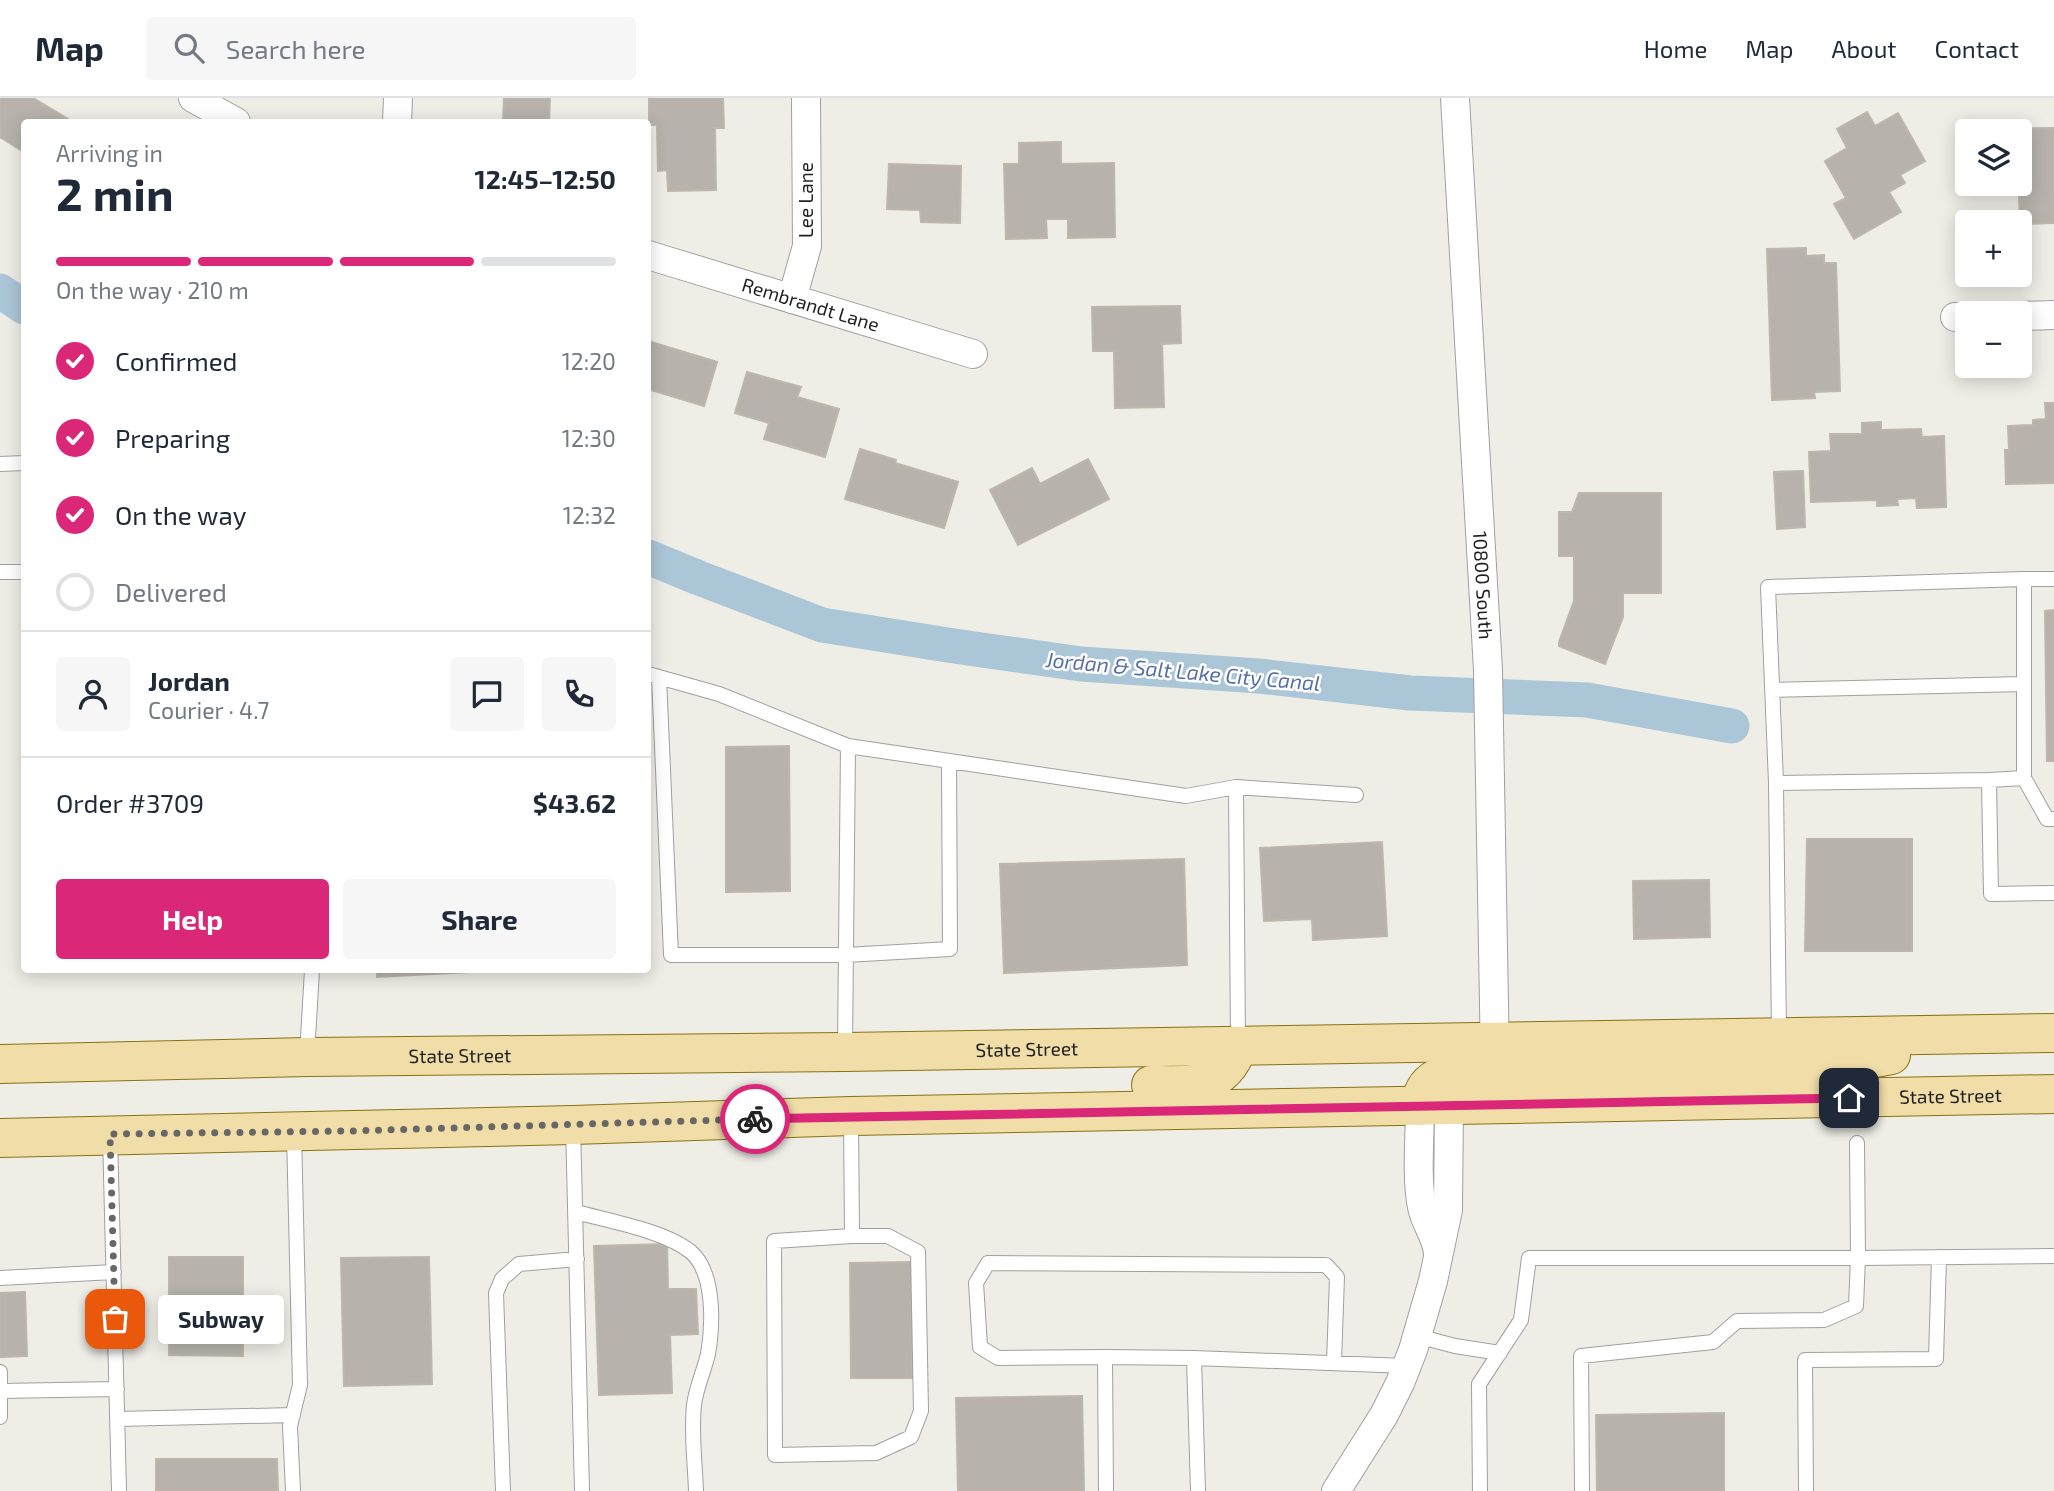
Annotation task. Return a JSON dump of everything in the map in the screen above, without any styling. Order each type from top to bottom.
[{"type":"main road","name":"State Street","points":[[0,1064],[307,1057],[1238,1046],[1495,1058],[1779,1038],[2054,1033]]},
{"type":"main road","points":[[1435,1106],[1424,1090],[1435,1079],[1495,1058],[1809,1067],[1885,1056],[1956,1035]]},
{"type":"main road","points":[[681,1122],[727,1107],[818,1091],[1198,1084],[1221,1074],[1229,1066],[1238,1046]]},
{"type":"main road","name":"State Street","points":[[0,1138],[851,1116],[2054,1094]]},
{"type":"street","points":[[193,98],[231,119]]},
{"type":"street","points":[[397,119],[398,98]]},
{"type":"street","name":"Lee Lane","points":[[792,299],[807,246],[806,98]]},
{"type":"street","name":"10800 South","points":[[1455,98],[1488,670],[1495,1058]]},
{"type":"street","name":"Rembrandt Lane","points":[[651,256],[973,354]]},
{"type":"street","points":[[2032,316],[2054,316]]},
{"type":"street","points":[[1336,1491],[1384,1415],[1407,1366],[1438,1264],[1436,1240],[1421,1204],[1435,1106]]},
{"type":"lane","points":[[0,464],[21,463]]},
{"type":"lane","points":[[0,572],[21,572]]},
{"type":"lane","points":[[2024,579],[2024,778],[2047,819],[2054,819]]},
{"type":"lane","points":[[1779,1038],[1776,783],[1768,587],[2054,579]]},
{"type":"lane","points":[[949,761],[950,949],[846,955],[671,955],[653,676],[719,694],[848,746],[1186,796],[1236,787],[1356,795]]},
{"type":"lane","points":[[1772,690],[2024,684]]},
{"type":"lane","points":[[845,1052],[848,746]]},
{"type":"lane","points":[[1776,783],[2024,778]]},
{"type":"lane","points":[[1989,780],[1991,894],[2054,892]]},
{"type":"lane","points":[[1236,787],[1238,1046]]},
{"type":"lane","points":[[307,1057],[312,973]]},
{"type":"lane","points":[[851,1116],[852,1236]]},
{"type":"lane","points":[[573,1125],[582,1491]]},
{"type":"lane","points":[[293,1491],[290,1426],[300,1385],[294,1132]]},
{"type":"lane","points":[[110,1134],[119,1491]]},
{"type":"lane","points":[[1582,1491],[1581,1356],[1713,1342],[1737,1321],[1824,1320],[1856,1306],[1857,1143]]},
{"type":"lane","points":[[576,1212],[674,1241],[691,1252],[704,1266],[708,1277],[711,1319],[708,1352],[694,1406],[696,1491]]},
{"type":"lane","points":[[852,1236],[888,1236],[918,1252],[922,1412],[911,1437],[876,1453],[775,1455],[774,1241],[852,1236]]},
{"type":"lane","points":[[1480,1491],[1479,1384],[1521,1320],[1529,1258],[2054,1256]]},
{"type":"lane","points":[[1806,1491],[1805,1360],[1937,1359],[1939,1257]]},
{"type":"lane","points":[[502,1491],[496,1293],[502,1279],[519,1264],[577,1259]]},
{"type":"lane","points":[[1334,1363],[1337,1277],[1326,1265],[988,1263],[976,1283],[980,1347],[998,1357],[1105,1356],[1407,1366]]},
{"type":"lane","points":[[0,1278],[114,1272]]},
{"type":"lane","points":[[1417,1336],[1455,1346],[1500,1353]]},
{"type":"lane","points":[[1105,1356],[1106,1491]]},
{"type":"lane","points":[[1194,1358],[1198,1491]]},
{"type":"lane","points":[[0,1372],[0,1417]]},
{"type":"lane","points":[[0,1391],[117,1389]]},
{"type":"lane","points":[[117,1419],[293,1415]]},
{"type":"building","points":[[0,98],[33,98],[68,119],[21,119],[21,150],[0,137]]},
{"type":"building","points":[[504,98],[550,98],[549,119],[503,119]]},
{"type":"building","points":[[649,98],[723,98],[724,128],[715,128],[716,190],[668,191],[667,170],[658,171],[657,125],[651,125]]},
{"type":"building","points":[[1867,112],[1875,126],[1898,113],[1925,161],[1900,175],[1905,183],[1889,192],[1901,212],[1854,239],[1834,204],[1846,198],[1825,161],[1847,148],[1837,129]]},
{"type":"building","points":[[2032,128],[2054,128],[2054,223],[2032,224],[2032,210],[2020,210],[2019,196],[2032,196]]},
{"type":"building","points":[[1061,142],[1061,164],[1114,163],[1115,237],[1068,238],[1068,219],[1046,219],[1047,238],[1006,239],[1004,164],[1019,164],[1019,143]]},
{"type":"building","points":[[889,164],[961,166],[960,223],[921,222],[920,210],[887,209]]},
{"type":"building","points":[[1806,248],[1806,256],[1824,255],[1824,263],[1836,263],[1840,391],[1814,392],[1815,398],[1772,400],[1767,249]]},
{"type":"building","points":[[1180,306],[1181,343],[1162,344],[1164,407],[1115,408],[1114,351],[1093,351],[1092,307]]},
{"type":"building","points":[[651,342],[717,362],[704,406],[651,390]]},
{"type":"building","points":[[747,372],[801,387],[797,397],[839,409],[825,457],[764,439],[769,423],[735,413]]},
{"type":"building","points":[[2045,403],[2054,403],[2054,483],[2006,484],[2005,450],[2009,450],[2008,426],[2033,425],[2033,420],[2046,419]]},
{"type":"building","points":[[1881,422],[1881,430],[1921,429],[1922,437],[1944,436],[1946,507],[1917,508],[1916,498],[1897,499],[1898,505],[1877,506],[1877,500],[1811,502],[1809,452],[1831,451],[1830,434],[1862,434],[1862,423]]},
{"type":"building","points":[[860,449],[958,482],[944,528],[845,499]]},
{"type":"building","points":[[1088,459],[1109,499],[1018,545],[990,490],[1032,468],[1040,484]]},
{"type":"building","points":[[1803,471],[1805,527],[1777,529],[1774,472]]},
{"type":"building","points":[[1579,493],[1661,493],[1661,593],[1623,593],[1623,617],[1605,664],[1559,646],[1574,601],[1574,556],[1559,556],[1559,512],[1572,512]]},
{"type":"building","points":[[2054,610],[2054,761],[2047,761],[2045,611]]},
{"type":"building","points":[[789,746],[790,891],[726,892],[726,747]]},
{"type":"building","points":[[1807,839],[1912,839],[1912,951],[1805,951]]},
{"type":"building","points":[[1382,842],[1387,936],[1313,940],[1312,919],[1264,921],[1260,848]]},
{"type":"building","points":[[1184,859],[1187,965],[1004,973],[1000,864]]},
{"type":"building","points":[[1709,880],[1710,937],[1634,939],[1633,881]]},
{"type":"building","points":[[377,973],[451,973],[377,977]]},
{"type":"building","points":[[667,1244],[668,1289],[696,1289],[698,1334],[670,1335],[672,1393],[599,1395],[594,1246]]},
{"type":"building","points":[[169,1257],[243,1257],[243,1356],[169,1355]]},
{"type":"building","points":[[429,1257],[432,1384],[344,1386],[341,1258]]},
{"type":"building","points":[[911,1262],[912,1378],[851,1378],[850,1263]]},
{"type":"building","points":[[25,1292],[27,1356],[0,1357],[0,1293]]},
{"type":"building","points":[[1082,1396],[1084,1491],[958,1491],[956,1398]]},
{"type":"building","points":[[1724,1413],[1724,1491],[1597,1491],[1596,1415]]},
{"type":"building","points":[[156,1459],[277,1459],[278,1491],[156,1491]]},
{"type":"waterway","name":"Jordan & Salt Lake City Canal","points":[[0,291],[21,305]]},
{"type":"waterway","name":"Jordan & Salt Lake City Canal","points":[[651,558],[822,625],[954,646],[1081,664],[1259,676],[1410,693],[1587,700],[1732,726]]},
{"type":"way so far","points":[[115,1319],[110,1134],[350,1131],[755,1119]]},
{"type":"place","name":"Subway","points":[[115,1319]]},
{"type":"route","points":[[755,1119],[1849,1098]]}]
